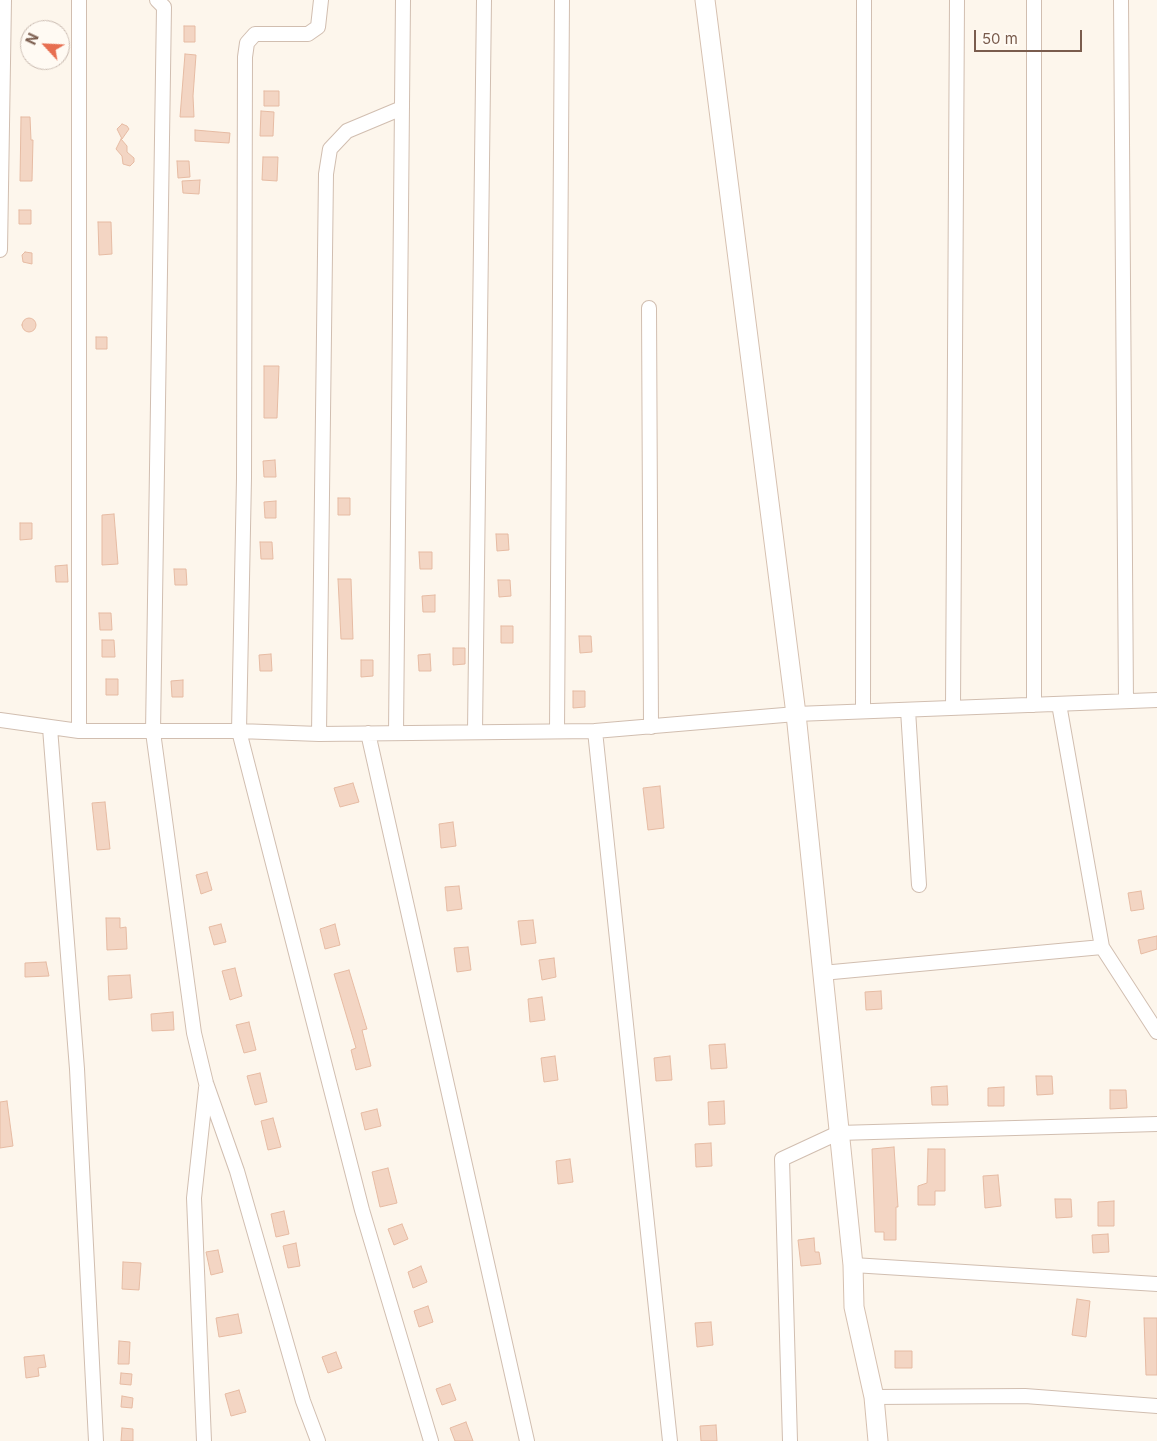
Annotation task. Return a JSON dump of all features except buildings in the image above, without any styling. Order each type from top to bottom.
[{"type":"street","points":[[0,250],[4,0]]},
{"type":"street","points":[[79,0],[79,732]]},
{"type":"street","points":[[157,0],[164,7],[153,732],[194,1033],[206,1083],[237,1171],[303,1401],[318,1441]]},
{"type":"street","points":[[321,0],[318,27],[308,34],[255,34],[247,43],[245,57],[244,478],[239,731],[362,1210],[431,1441]]},
{"type":"street","points":[[396,732],[403,0]]},
{"type":"street","points":[[475,731],[484,0]]},
{"type":"street","points":[[556,730],[562,0]]},
{"type":"street","points":[[705,0],[796,714],[853,1265],[854,1307],[874,1397],[878,1441]]},
{"type":"street","points":[[863,711],[864,0]]},
{"type":"street","points":[[954,708],[957,0]]},
{"type":"street","points":[[1034,0],[1034,705]]},
{"type":"street","points":[[1121,0],[1126,701]]},
{"type":"street","points":[[319,734],[326,174],[330,149],[347,131],[402,108]]},
{"type":"street","points":[[649,308],[651,727]]},
{"type":"street","points":[[0,720],[79,732],[239,731],[319,734],[595,731],[796,714],[1157,700]]},
{"type":"street","points":[[1059,704],[1102,947],[1157,1032]]},
{"type":"street","points":[[908,710],[919,884]]},
{"type":"street","points":[[50,728],[77,1069],[96,1441]]},
{"type":"street","points":[[595,731],[670,1441]]},
{"type":"street","points":[[368,733],[527,1441]]},
{"type":"street","points":[[822,973],[1102,947]]},
{"type":"street","points":[[204,1441],[194,1198],[206,1083]]},
{"type":"street","points":[[790,1441],[782,1159],[838,1133],[1157,1124]]},
{"type":"street","points":[[853,1265],[1157,1284]]},
{"type":"street","points":[[874,1397],[1025,1396],[1157,1406]]}]
